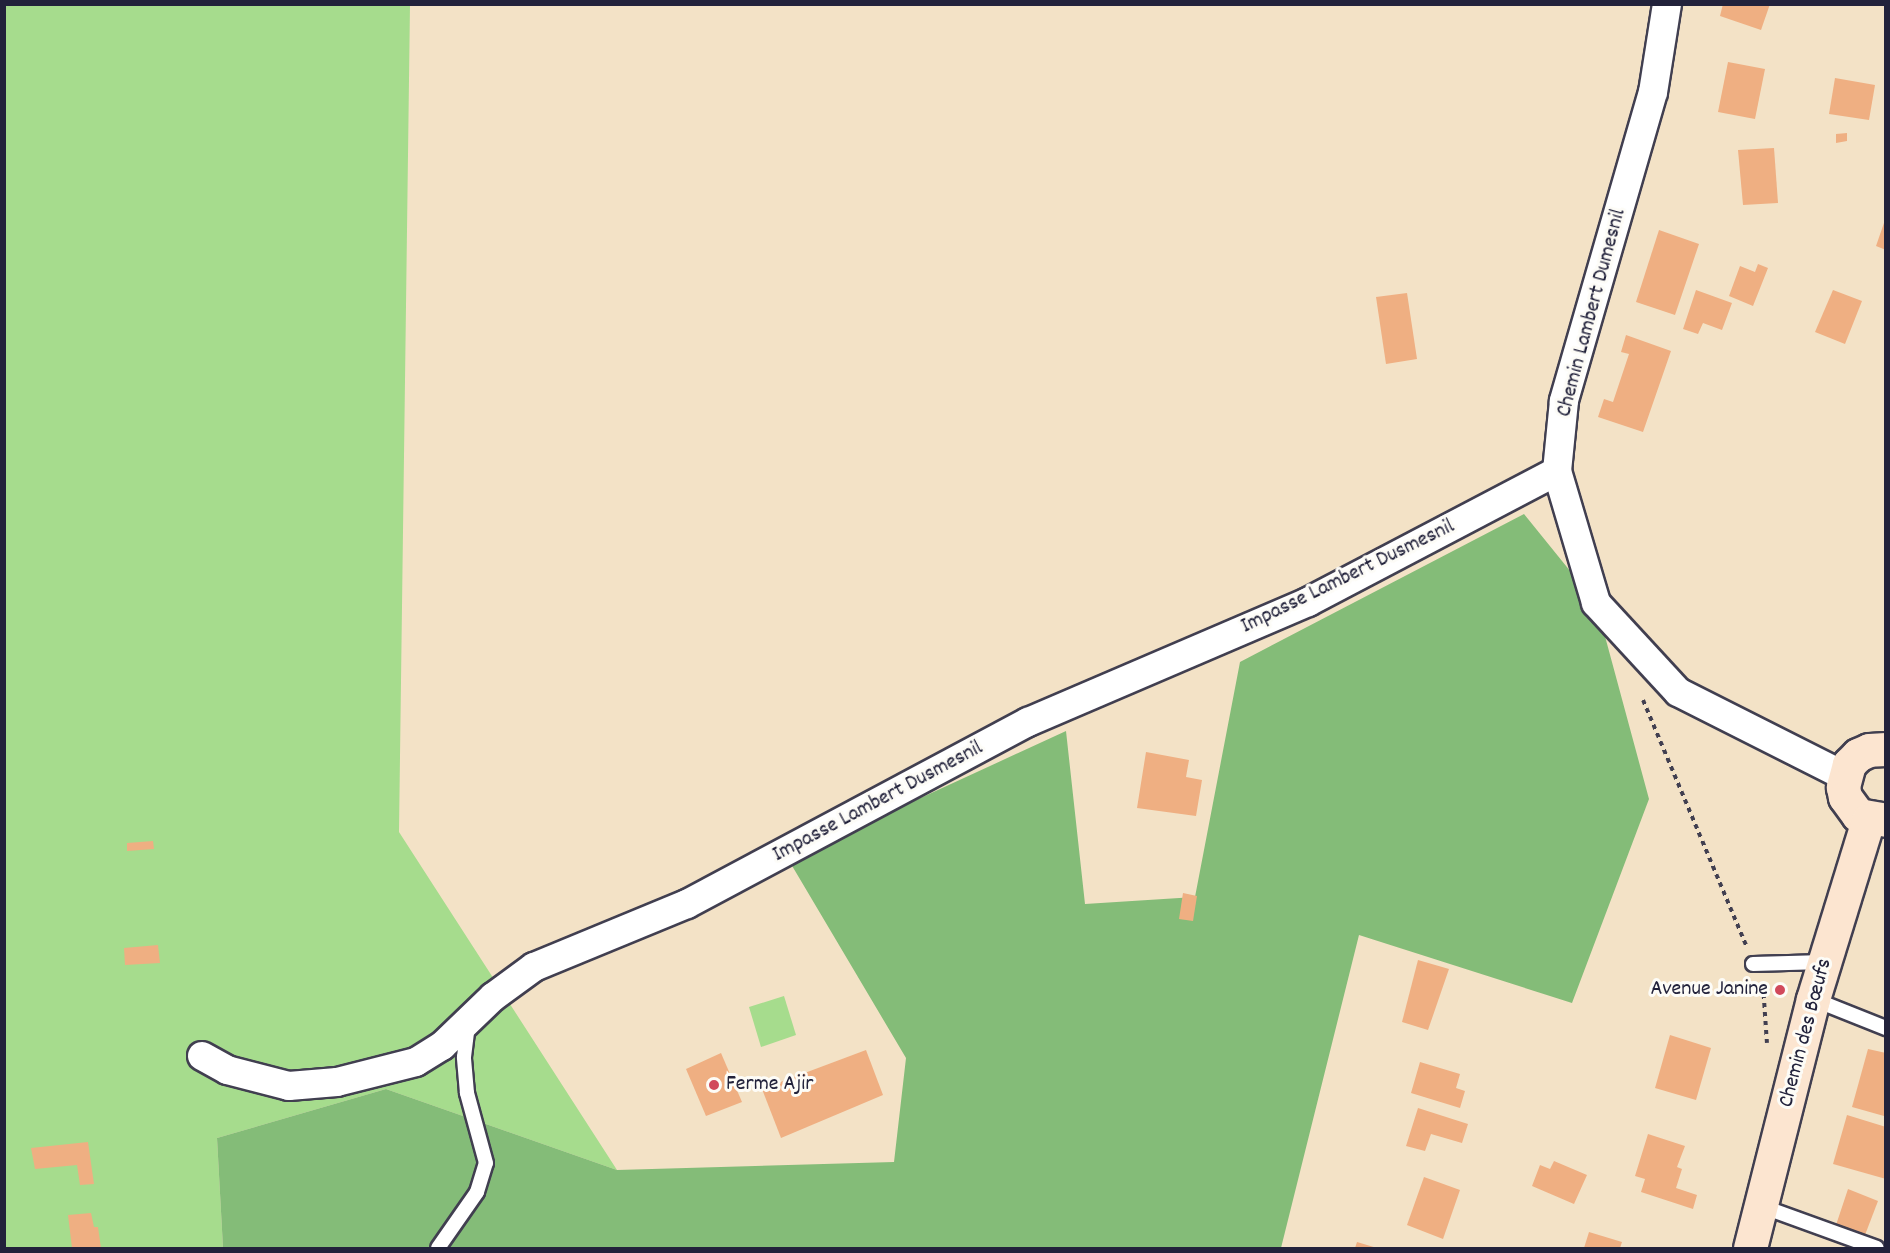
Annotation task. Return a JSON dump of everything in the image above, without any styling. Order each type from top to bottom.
[{"type":"street","name":"Chemin Lambert Dumesnil","points":[[1667,4],[1653,92],[1564,401],[1557,471],[1596,603],[1678,692],[1844,776]]},
{"type":"street","name":"Impasse Lambert Dusmesnil","points":[[202,1056],[258,1080],[289,1086],[337,1082],[416,1062],[442,1046],[468,1021],[534,967],[687,904],[1028,722],[1308,602],[1557,471]]},
{"type":"street","points":[[1877,820],[1850,807],[1845,797],[1844,776],[1858,755],[1869,750],[1886,749]]},
{"type":"street","name":"Chemin des Bœufs","points":[[1750,1248],[1813,999],[1824,962],[1877,820]]},
{"type":"lane","points":[[1753,964],[1824,962]]},
{"type":"lane","points":[[1813,999],[1886,1028]]},
{"type":"lane","points":[[438,1248],[477,1192],[486,1163],[467,1093],[464,1057],[468,1021]]},
{"type":"lane","points":[[1761,1206],[1877,1248]]},
{"type":"path","points":[[1645,656],[1640,684],[1644,704],[1739,927]]},
{"type":"green space","points":[[5,5],[410,5],[399,832],[617,1170],[386,1089],[217,1138],[223,1248],[5,1248]]},
{"type":"green space","points":[[1524,514],[1596,603],[1649,799],[1572,1003],[1359,935],[1281,1248],[223,1248],[217,1138],[386,1089],[617,1170],[894,1162],[906,1058],[788,859],[1066,731],[1085,904],[1195,897],[1240,662]]},
{"type":"green space","points":[[784,996],[796,1035],[761,1047],[749,1007]]},
{"type":"building","points":[[1723,4],[1770,4],[1761,30],[1720,16]]},
{"type":"building","points":[[1728,62],[1765,69],[1755,119],[1718,112]]},
{"type":"building","points":[[1835,78],[1875,85],[1869,120],[1829,114]]},
{"type":"building","points":[[1847,133],[1847,141],[1836,143],[1836,134]]},
{"type":"building","points":[[1774,148],[1778,203],[1743,205],[1738,150]]},
{"type":"building","points":[[1886,220],[1886,250],[1876,246]]},
{"type":"building","points":[[1659,230],[1699,244],[1675,315],[1636,302]]},
{"type":"building","points":[[1758,264],[1768,268],[1753,306],[1729,296],[1740,266],[1755,272]]},
{"type":"building","points":[[1696,290],[1732,303],[1722,330],[1703,323],[1698,334],[1683,329]]},
{"type":"building","points":[[1833,290],[1862,301],[1845,344],[1815,332]]},
{"type":"building","points":[[1407,293],[1417,359],[1386,364],[1376,297]]},
{"type":"building","points":[[1626,335],[1671,351],[1643,432],[1598,417],[1604,399],[1613,402],[1629,354],[1621,352]]},
{"type":"building","points":[[1146,752],[1189,760],[1186,777],[1202,780],[1196,816],[1137,808]]},
{"type":"building","points":[[153,841],[154,849],[127,851],[127,843]]},
{"type":"building","points":[[1183,893],[1197,896],[1193,921],[1179,919]]},
{"type":"building","points":[[158,945],[160,963],[125,965],[124,948]]},
{"type":"building","points":[[1418,960],[1449,969],[1428,1030],[1402,1022]]},
{"type":"building","points":[[1670,1035],[1711,1048],[1696,1100],[1655,1088]]},
{"type":"building","points":[[1868,1049],[1886,1053],[1884,1116],[1852,1107]]},
{"type":"building","points":[[866,1050],[883,1095],[781,1138],[762,1089]]},
{"type":"building","name":"Ferme Ajir","points":[[721,1053],[742,1102],[706,1116],[686,1069]]},
{"type":"building","points":[[1420,1062],[1460,1074],[1456,1088],[1465,1091],[1460,1108],[1411,1093]]},
{"type":"building","points":[[1418,1108],[1468,1124],[1462,1143],[1431,1134],[1425,1151],[1406,1146]]},
{"type":"building","points":[[1847,1115],[1886,1127],[1886,1179],[1833,1164]]},
{"type":"building","points":[[1648,1134],[1685,1146],[1677,1167],[1682,1169],[1676,1188],[1697,1195],[1693,1209],[1641,1192],[1645,1179],[1635,1176]]},
{"type":"building","points":[[88,1142],[94,1184],[80,1185],[77,1165],[35,1169],[31,1148]]},
{"type":"building","points":[[1554,1161],[1587,1175],[1574,1204],[1532,1186],[1540,1165],[1550,1169]]},
{"type":"building","points":[[1424,1177],[1460,1190],[1443,1239],[1407,1225]]},
{"type":"building","points":[[1848,1189],[1878,1201],[1865,1235],[1836,1225]]},
{"type":"building","points":[[91,1213],[94,1227],[98,1227],[101,1248],[72,1248],[68,1215]]},
{"type":"building","points":[[1589,1232],[1622,1242],[1620,1248],[1584,1248]]},
{"type":"building","points":[[1357,1242],[1377,1248],[1355,1248]]},
{"type":"place","name":"Avenue Janine","points":[[1780,990]]},
{"type":"place","name":"Ferme Ajir","points":[[714,1085]]}]
